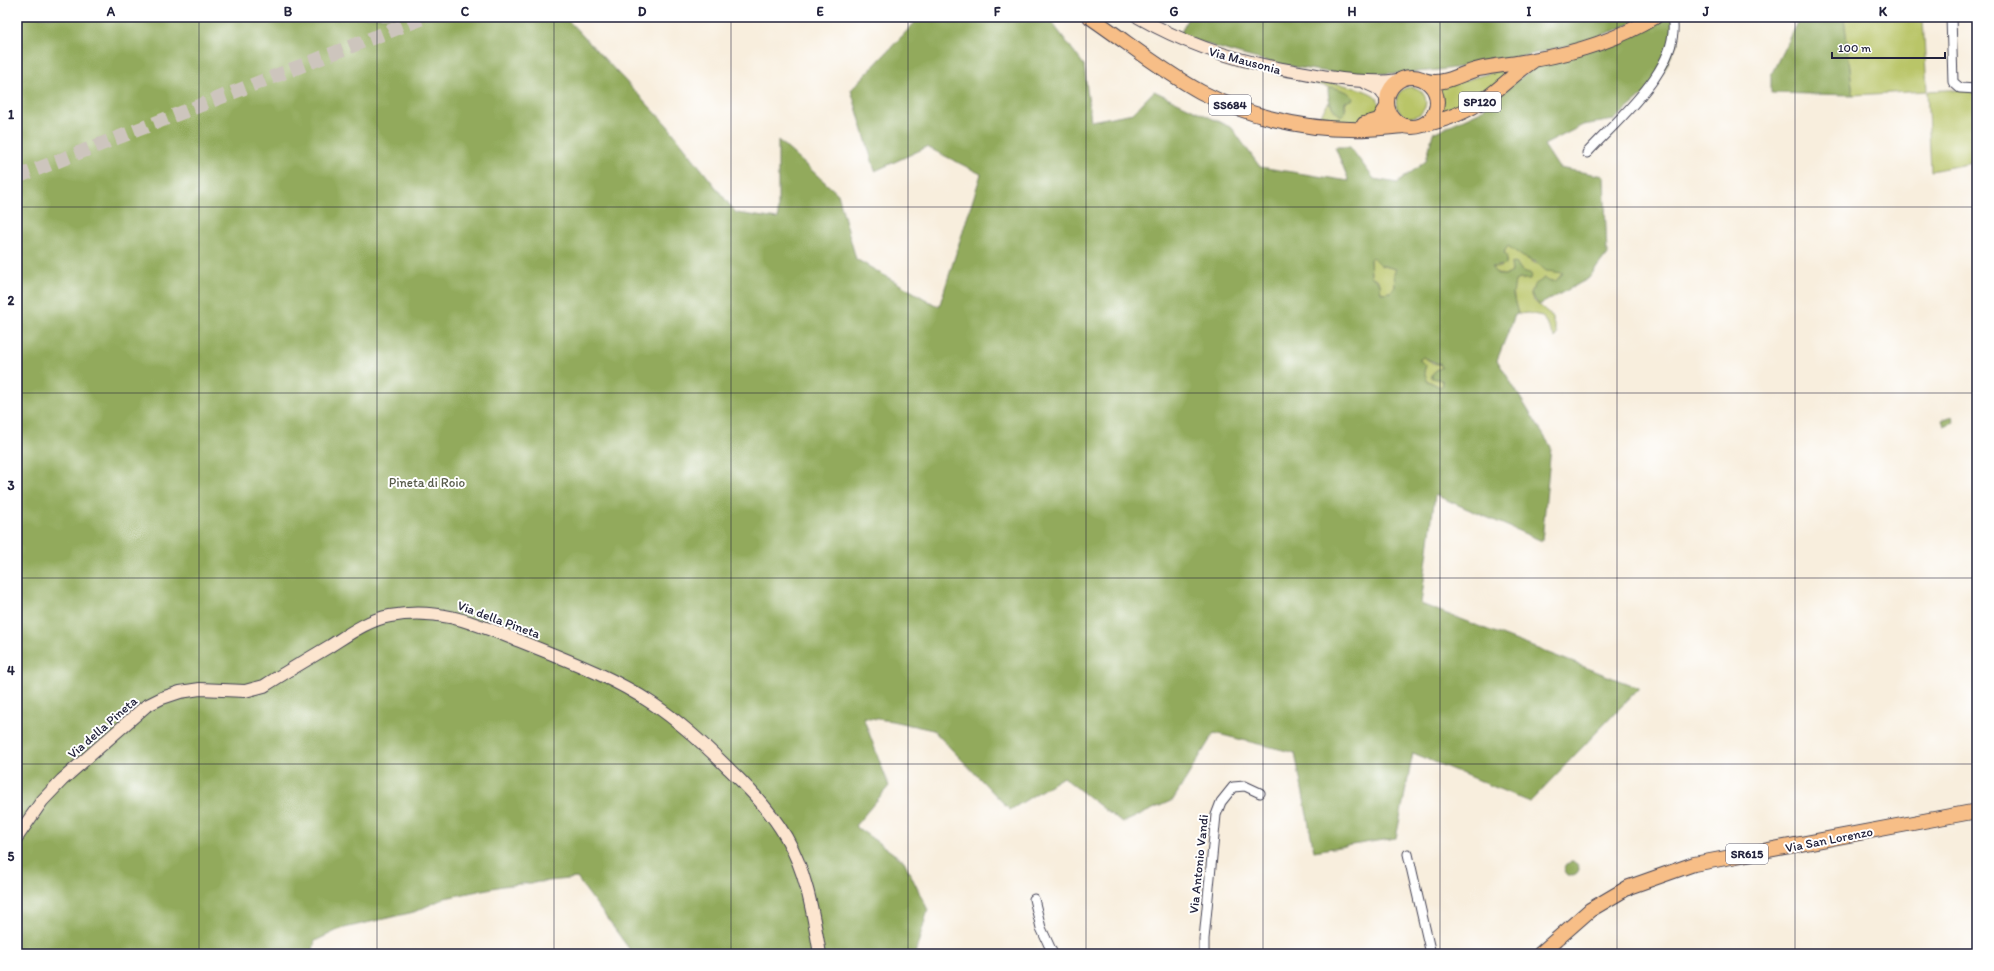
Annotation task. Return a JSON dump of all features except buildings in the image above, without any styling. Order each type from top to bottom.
[{"type":"main road","name":"SS684","points":[[1090,17],[1185,82],[1206,94],[1255,113],[1312,126],[1348,130],[1411,126]]},
{"type":"main road","name":"Via Mausonia","points":[[1138,17],[1190,43],[1227,56],[1287,70],[1359,81],[1386,82],[1401,79]]},
{"type":"main road","name":"SP120","points":[[1424,80],[1432,83],[1442,83],[1478,69],[1534,60],[1606,40],[1656,17]]},
{"type":"main road","name":"SP120","points":[[1411,126],[1435,122],[1473,107],[1493,94],[1534,60]]},
{"type":"main road","points":[[1413,77],[1424,80],[1434,91],[1436,106],[1429,119],[1411,126],[1394,119],[1387,103],[1391,87],[1401,79],[1413,77]]},
{"type":"main road","name":"Via Mausonia","points":[[1359,81],[1375,86],[1387,103]]},
{"type":"main road","name":"SS684","points":[[1312,126],[1348,126],[1369,124],[1379,120],[1387,103]]},
{"type":"main road","name":"Via della Pineta","points":[[17,837],[42,802],[62,780],[135,715],[162,698],[180,692],[200,689],[245,691],[264,686],[367,623],[389,616],[441,614],[461,618],[576,663],[651,703],[710,750],[749,788],[786,837],[799,866],[810,899],[820,954]]},
{"type":"main road","name":"Via San Lorenzo","points":[[1540,954],[1590,910],[1630,887],[1694,864],[1977,810]]},
{"type":"street","points":[[1587,153],[1644,92],[1664,65],[1672,41],[1672,17]]},
{"type":"street","points":[[1951,17],[1950,28],[1953,82],[1960,88],[1977,89]]},
{"type":"street","name":"Via Antonio Vandi","points":[[1204,954],[1204,939],[1218,808],[1233,787],[1246,786],[1260,793]]},
{"type":"street","points":[[1408,854],[1432,954]]},
{"type":"street","points":[[1034,899],[1041,928],[1053,954]]},
{"type":"green space","name":"Pineta di Roio","points":[[17,17],[565,17],[667,125],[736,213],[778,219],[778,140],[838,194],[856,259],[939,307],[981,174],[927,147],[875,171],[851,90],[920,17],[1048,17],[1084,65],[1091,121],[1133,113],[1154,91],[1232,128],[1260,167],[1349,181],[1335,147],[1350,147],[1374,179],[1397,183],[1426,161],[1433,133],[1479,112],[1536,65],[1649,27],[1665,17],[1679,17],[1677,43],[1659,82],[1614,120],[1583,125],[1544,145],[1559,168],[1604,176],[1607,254],[1588,279],[1539,305],[1531,295],[1534,285],[1545,278],[1551,281],[1556,281],[1563,273],[1546,271],[1536,262],[1523,257],[1508,246],[1504,252],[1507,257],[1506,265],[1492,267],[1498,274],[1507,275],[1512,272],[1511,264],[1514,263],[1517,264],[1522,271],[1530,273],[1532,276],[1530,279],[1520,279],[1515,281],[1513,295],[1518,314],[1515,315],[1497,360],[1551,447],[1542,541],[1435,495],[1421,604],[1639,688],[1530,802],[1413,753],[1396,838],[1314,851],[1295,753],[1214,733],[1173,800],[1122,823],[1063,777],[1010,810],[933,730],[892,721],[863,717],[889,786],[855,826],[904,861],[928,910],[915,954],[633,954],[577,878],[502,886],[445,898],[414,912],[340,929],[315,941],[312,954],[192,954],[192,950],[150,955],[125,952],[121,954],[17,954]],"holes":[[[1372,257],[1380,265],[1396,269],[1394,273],[1395,287],[1390,292],[1381,293],[1380,283],[1371,276],[1370,259]],[[1423,357],[1441,365],[1442,368],[1437,369],[1432,375],[1432,378],[1442,380],[1443,385],[1440,387],[1428,381],[1424,372],[1426,365],[1419,360]]]},
{"type":"green space","points":[[1188,17],[1645,17],[1597,37],[1547,51],[1489,63],[1439,70],[1389,74],[1364,74],[1339,73],[1297,67],[1246,56],[1212,46],[1180,35]]},
{"type":"green space","points":[[1793,17],[1844,17],[1853,95],[1771,93],[1771,75],[1798,20]]},
{"type":"green space","points":[[1844,17],[1923,19],[1927,91],[1853,95]]},
{"type":"green space","points":[[1527,62],[1484,92],[1462,104],[1436,113],[1439,104],[1436,89]]},
{"type":"green space","points":[[1301,80],[1341,84],[1363,90],[1377,98],[1379,102],[1378,114],[1363,122],[1350,123],[1301,119],[1297,115],[1319,117],[1329,102],[1335,111],[1346,108],[1345,103],[1349,100],[1347,92]]},
{"type":"green space","points":[[1333,87],[1347,92],[1353,97],[1352,100],[1345,102],[1345,112],[1341,116],[1332,107],[1329,100],[1328,88]]},
{"type":"green space","points":[[1411,87],[1422,91],[1426,102],[1422,113],[1411,117],[1400,113],[1396,102],[1400,91]]},
{"type":"green space","points":[[1969,89],[1977,94],[1977,162],[1931,171],[1927,91]]},
{"type":"green space","points":[[1508,246],[1532,262],[1563,273],[1556,281],[1551,281],[1531,290],[1532,298],[1551,317],[1557,334],[1555,338],[1542,316],[1528,313],[1518,314],[1513,289],[1515,281],[1520,279],[1523,280],[1526,272],[1522,271],[1517,264],[1509,275],[1503,275],[1493,271],[1492,267],[1501,267],[1506,247]]},
{"type":"green space","points":[[1372,257],[1380,265],[1396,269],[1395,287],[1390,292],[1381,293],[1378,280],[1371,276],[1370,259]]},
{"type":"green space","points":[[1423,357],[1433,363],[1441,365],[1442,368],[1432,375],[1432,378],[1442,380],[1443,385],[1440,387],[1428,381],[1424,372],[1426,365],[1419,360]]},
{"type":"green space","points":[[1952,416],[1954,422],[1944,426],[1942,420]]},
{"type":"green space","points":[[1572,862],[1577,864],[1579,869],[1577,874],[1572,876],[1567,874],[1565,869],[1567,864]]},
{"type":"tunnel","points":[[17,177],[426,17]]}]
